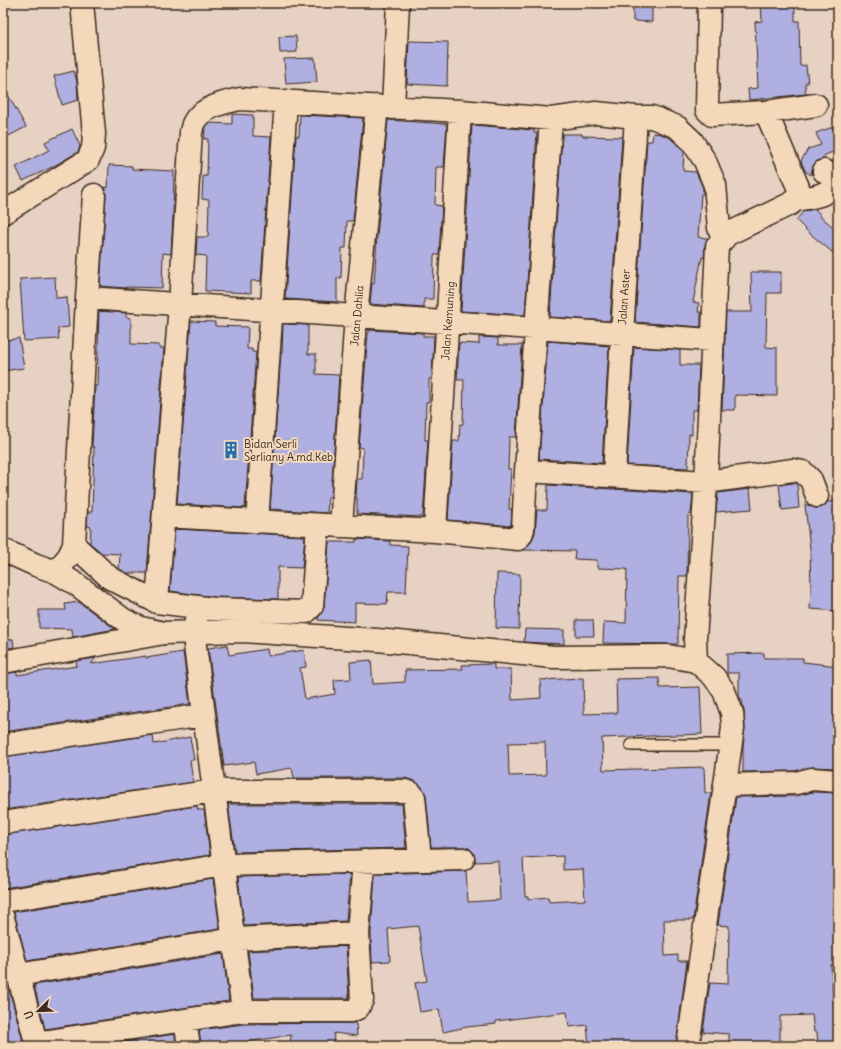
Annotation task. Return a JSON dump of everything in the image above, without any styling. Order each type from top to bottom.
[{"type":"street","points":[[3,213],[88,160],[93,148],[94,134],[82,3]]},
{"type":"street","name":"Jalan Dahlia","points":[[341,526],[356,316],[398,3]]},
{"type":"street","points":[[709,3],[707,110],[712,116],[766,112],[816,105]]},
{"type":"street","points":[[157,602],[180,304],[191,132],[194,122],[209,108],[232,100],[240,99],[460,111],[551,119],[596,113],[652,118],[677,127],[692,141],[705,162],[715,185],[719,228],[723,238]]},
{"type":"street","points":[[257,522],[286,101]]},
{"type":"street","name":"Jalan Kemuning","points":[[434,531],[460,111]]},
{"type":"street","points":[[696,661],[695,639],[706,482],[717,246],[728,234],[792,203],[799,193],[798,187],[766,112]]},
{"type":"street","name":"Jalan Aster","points":[[614,476],[636,117]]},
{"type":"street","points":[[164,516],[434,531],[518,539],[523,529],[551,119]]},
{"type":"street","points":[[795,200],[820,196],[833,188],[833,177]]},
{"type":"street","points":[[56,572],[69,556],[74,545],[94,195]]},
{"type":"street","points":[[87,298],[712,340]]},
{"type":"street","points":[[526,470],[706,482],[793,470],[803,472],[811,480],[817,496]]},
{"type":"street","points":[[74,545],[110,578],[157,602],[214,609],[306,612],[312,606],[318,525]]},
{"type":"street","points":[[3,550],[56,572],[76,584],[124,620],[141,628],[164,633]]},
{"type":"street","points":[[197,607],[195,632],[204,715],[243,1011]]},
{"type":"street","points":[[3,662],[164,633],[242,631],[377,640],[554,657],[668,656],[696,661],[714,676],[724,691],[732,713],[733,728],[688,1046]]},
{"type":"street","points":[[3,745],[204,715]]},
{"type":"street","points":[[725,785],[796,783],[812,779],[838,782]]},
{"type":"street","points":[[3,824],[214,791],[405,790],[411,793],[414,797],[420,859]]},
{"type":"street","points":[[3,901],[224,865],[463,858]]},
{"type":"street","points":[[3,918],[36,1044],[243,1011],[351,1011],[358,1008],[362,1000],[358,933],[364,861]]},
{"type":"street","points":[[18,975],[234,940],[358,933]]},
{"type":"street","points":[[185,1020],[189,1046]]},
{"type":"lane","points":[[631,745],[730,745]]},
{"type":"building","points":[[633,3],[652,3],[652,22],[633,21]]},
{"type":"building","points":[[761,3],[795,3],[795,21],[799,21],[800,66],[806,65],[808,83],[805,83],[806,94],[749,100],[748,89],[758,88],[755,22],[762,21]]},
{"type":"building","points":[[296,36],[297,52],[280,53],[279,37]]},
{"type":"building","points":[[409,41],[448,42],[447,86],[407,84]]},
{"type":"building","points":[[315,58],[317,82],[286,84],[284,59]]},
{"type":"building","points":[[74,71],[77,82],[78,100],[62,105],[54,76]]},
{"type":"building","points":[[3,86],[26,127],[3,139]]},
{"type":"building","points":[[232,114],[253,115],[253,136],[271,137],[261,281],[251,281],[251,293],[205,291],[206,256],[196,255],[197,237],[208,237],[209,200],[202,199],[203,176],[207,176],[208,139],[204,139],[205,129],[209,123],[232,124]]},
{"type":"building","points":[[300,115],[363,118],[353,221],[347,221],[346,248],[342,248],[341,278],[337,278],[337,302],[285,299],[296,136],[299,136]]},
{"type":"building","points":[[388,120],[447,124],[444,167],[436,167],[435,205],[442,206],[439,255],[434,255],[433,299],[424,299],[424,308],[370,304],[372,283],[374,284]]},
{"type":"building","points":[[472,125],[534,130],[534,133],[537,133],[525,315],[461,311]]},
{"type":"building","points":[[833,127],[838,139],[838,150],[825,155],[822,159],[817,161],[813,166],[811,175],[805,171],[801,161],[808,149],[821,145],[816,133]]},
{"type":"building","points":[[72,129],[80,146],[78,152],[23,181],[16,167],[49,150],[45,142]]},
{"type":"building","points":[[653,133],[661,134],[670,138],[682,149],[684,152],[683,171],[696,172],[703,188],[703,194],[701,194],[698,237],[707,238],[704,258],[702,257],[693,302],[699,303],[698,312],[701,312],[701,327],[635,322],[647,141],[652,141]]},
{"type":"building","points":[[562,134],[622,137],[610,321],[550,317]]},
{"type":"building","points":[[109,165],[132,166],[132,169],[174,171],[171,254],[163,253],[162,288],[100,286],[106,196],[104,187],[108,188]]},
{"type":"building","points":[[815,209],[821,215],[820,216],[838,231],[838,257],[796,220],[804,211]]},
{"type":"building","points":[[751,272],[781,272],[781,293],[767,293],[766,347],[777,348],[777,396],[735,395],[735,410],[722,410],[726,312],[752,312]]},
{"type":"building","points":[[55,277],[56,298],[67,297],[69,327],[58,328],[59,339],[24,341],[20,279]]},
{"type":"building","points":[[99,311],[126,313],[126,317],[131,318],[131,344],[159,345],[159,348],[164,348],[147,573],[127,573],[119,569],[120,554],[102,553],[90,543],[91,527],[87,526],[88,512],[92,512],[94,447],[92,447],[95,386],[97,386]]},
{"type":"building","points":[[191,321],[215,322],[215,326],[248,327],[247,349],[252,349],[252,352],[256,352],[245,508],[177,504]]},
{"type":"building","points":[[283,324],[308,325],[308,354],[316,354],[316,374],[339,375],[331,497],[328,497],[327,513],[270,509]]},
{"type":"building","points":[[369,330],[423,333],[423,336],[434,336],[432,379],[429,379],[429,402],[426,402],[425,440],[428,440],[423,517],[357,514],[357,479],[362,479],[363,448],[359,447]]},
{"type":"building","points":[[479,337],[498,338],[498,345],[522,345],[516,437],[509,437],[508,469],[511,469],[509,509],[512,509],[511,526],[448,520],[453,441],[459,441],[460,424],[463,424],[464,380],[457,380],[459,343],[479,344]]},
{"type":"building","points":[[19,338],[24,368],[3,371],[3,341]]},
{"type":"building","points":[[548,341],[609,346],[602,463],[539,459]]},
{"type":"building","points":[[634,347],[680,350],[680,365],[699,365],[697,410],[692,410],[692,435],[689,434],[688,468],[627,465]]},
{"type":"building","points":[[797,483],[799,508],[782,510],[779,485]]},
{"type":"building","points":[[548,485],[693,494],[691,514],[688,515],[687,576],[679,576],[678,644],[603,643],[604,622],[626,623],[627,569],[597,568],[597,560],[574,559],[575,551],[524,550],[531,542],[535,533],[537,510],[547,510]]},
{"type":"building","points":[[750,489],[752,509],[716,512],[718,493]]},
{"type":"building","points":[[838,501],[838,611],[810,609],[810,548],[805,505],[821,508],[827,502]]},
{"type":"building","points":[[175,529],[305,536],[302,568],[278,567],[278,599],[215,597],[170,591]]},
{"type":"building","points":[[356,539],[390,541],[390,545],[408,546],[406,592],[388,592],[387,604],[355,603],[355,622],[318,620],[324,607],[329,542],[356,542]]},
{"type":"building","points":[[497,573],[520,574],[519,629],[496,628]]},
{"type":"building","points":[[79,602],[115,629],[73,637],[72,629],[39,628],[39,610],[66,610],[65,604]]},
{"type":"building","points":[[576,620],[593,620],[594,636],[576,636]]},
{"type":"building","points":[[525,629],[564,630],[564,644],[524,642]]},
{"type":"building","points":[[13,639],[14,647],[3,649],[3,640]]},
{"type":"building","points":[[227,645],[229,655],[267,649],[268,656],[304,650],[306,667],[300,668],[305,699],[335,694],[334,680],[351,679],[350,662],[371,660],[373,684],[405,682],[405,670],[463,669],[462,665],[494,664],[494,669],[511,669],[512,700],[541,698],[540,680],[583,678],[584,714],[617,713],[616,679],[659,678],[660,688],[700,687],[702,734],[602,738],[603,770],[704,767],[705,793],[711,793],[693,920],[664,920],[665,956],[678,955],[678,961],[687,961],[676,1046],[589,1046],[587,1025],[569,1027],[567,1012],[496,1021],[496,1024],[467,1027],[443,1032],[439,1009],[420,1012],[415,983],[427,981],[418,926],[388,929],[390,961],[372,962],[371,933],[375,874],[466,871],[468,902],[500,900],[498,861],[475,862],[473,852],[469,848],[431,847],[426,795],[421,786],[415,781],[405,778],[294,778],[292,768],[256,774],[254,762],[224,766],[208,648]],"holes":[[[545,742],[546,775],[509,776],[508,743]],[[563,856],[563,870],[583,869],[585,900],[549,902],[548,897],[528,899],[528,896],[525,896],[523,858]]]},
{"type":"building","points":[[183,652],[190,704],[3,732],[3,674],[17,672],[17,675],[77,666],[76,661],[96,658],[91,664]]},
{"type":"building","points":[[764,653],[764,658],[803,658],[803,662],[838,666],[838,723],[834,723],[834,768],[813,767],[794,771],[743,772],[745,727],[742,700],[739,696],[739,673],[727,673],[727,654]]},
{"type":"building","points":[[153,735],[154,744],[190,737],[194,760],[190,760],[193,782],[3,810],[3,757]]},
{"type":"building","points":[[813,792],[838,793],[838,827],[835,827],[838,856],[838,966],[831,965],[834,1012],[838,1012],[838,1031],[834,1031],[835,1046],[818,1046],[817,1032],[814,1032],[812,1015],[780,1016],[780,1042],[755,1043],[755,1046],[729,1046],[729,1034],[703,1032],[710,983],[728,984],[729,926],[718,925],[736,797],[796,796]]},
{"type":"building","points":[[228,804],[402,804],[406,848],[235,852]]},
{"type":"building","points":[[197,806],[198,810],[204,810],[210,855],[3,888],[3,835]]},
{"type":"building","points":[[350,874],[346,921],[244,926],[238,877]]},
{"type":"building","points":[[213,879],[220,929],[27,961],[14,912]]},
{"type":"building","points":[[346,946],[349,998],[254,998],[248,951]]},
{"type":"building","points":[[223,954],[229,1001],[45,1029],[34,985]]},
{"type":"building","points":[[3,967],[24,1045],[24,1046],[3,1046]]},
{"type":"building","points":[[356,1023],[357,1036],[334,1033],[333,1046],[290,1046],[291,1035],[222,1046],[201,1046],[199,1030],[244,1024]]},
{"type":"building","points":[[175,1034],[176,1046],[98,1046]]},
{"type":"place","name":"Bidan Serli Serliany A.md.Keb","points":[[231,450]]}]
